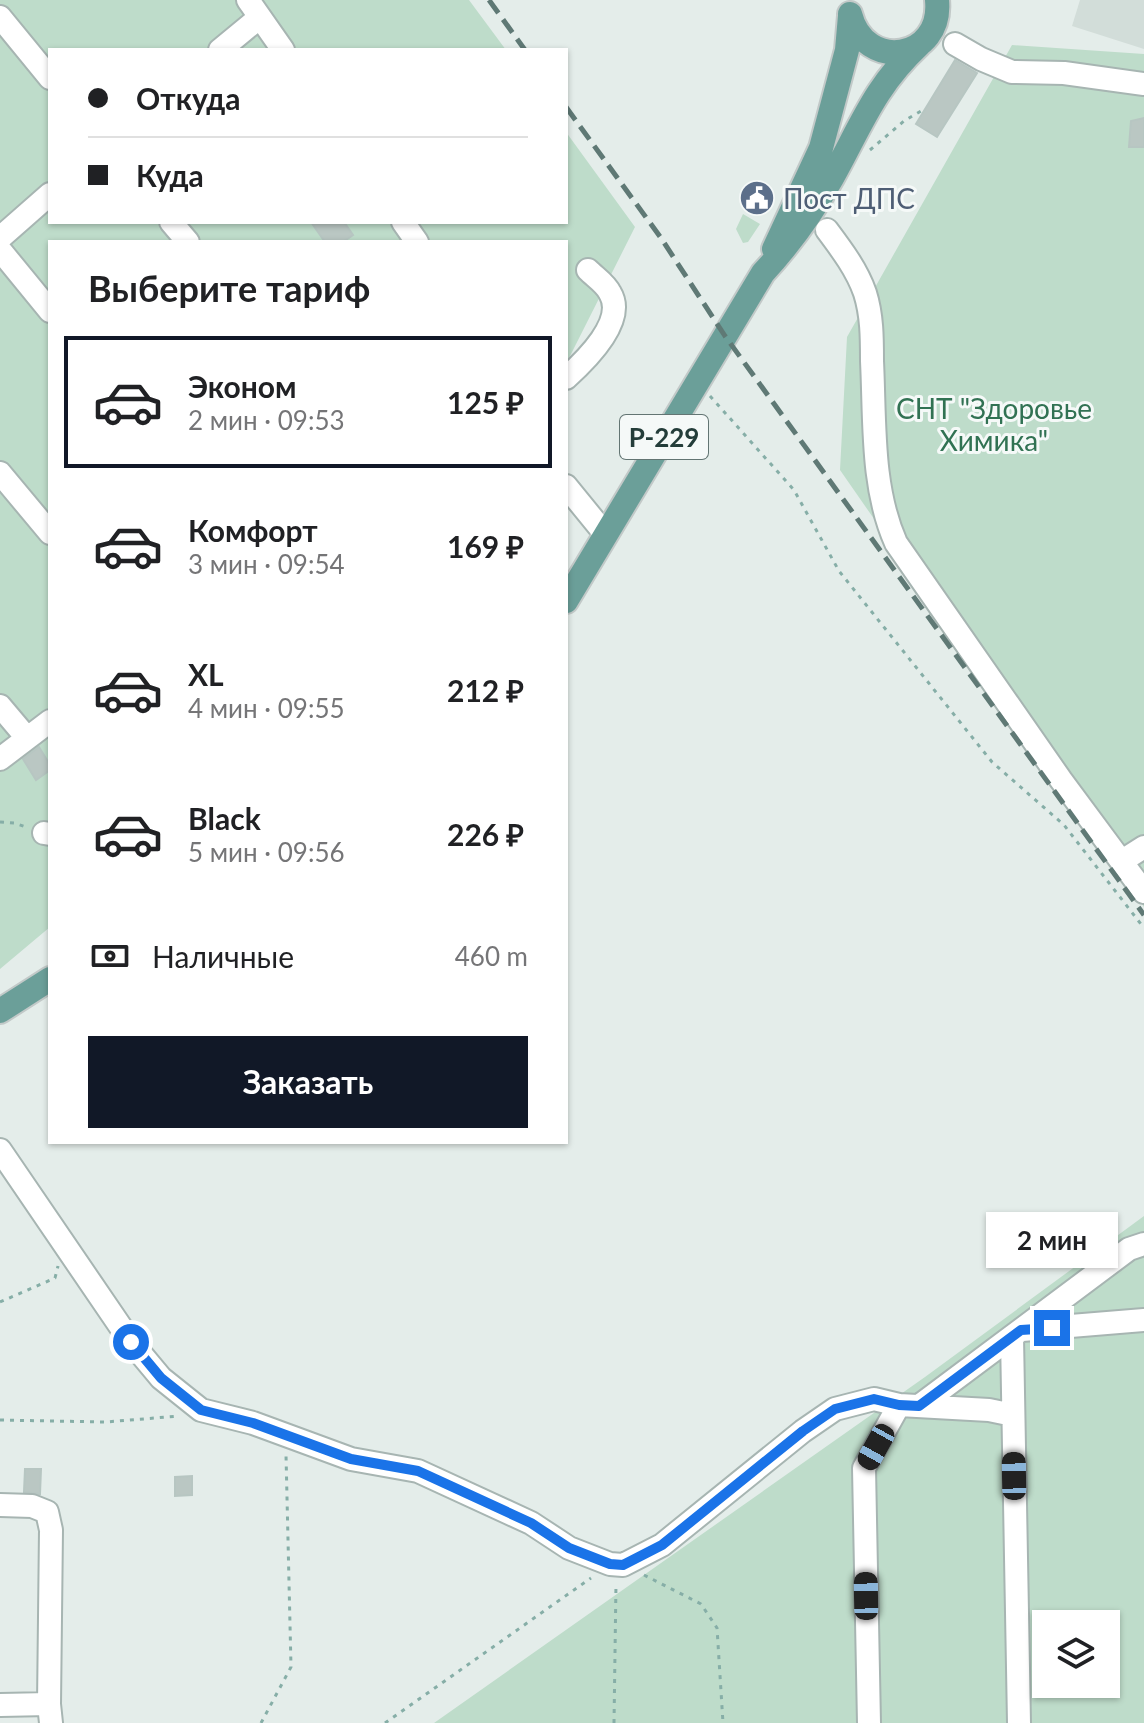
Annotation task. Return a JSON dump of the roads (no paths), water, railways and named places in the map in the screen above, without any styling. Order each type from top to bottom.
[{"type":"main road","points":[[850,5],[854,28],[872,47],[896,53],[927,35],[938,14],[937,0]]},
{"type":"main road","points":[[812,214],[876,95],[895,68],[927,35],[951,0]]},
{"type":"main road","points":[[812,214],[817,159],[834,108],[847,50],[850,5]]},
{"type":"main road","name":"Р-229","points":[[568,598],[763,273],[812,214]]},
{"type":"main road","points":[[0,1011],[48,980]]},
{"type":"street","points":[[222,48],[254,9],[282,48]]},
{"type":"street","points":[[0,17],[48,76]]},
{"type":"street","points":[[955,44],[1012,72],[1064,73],[1144,84]]},
{"type":"street","points":[[0,238],[48,196]]},
{"type":"street","points":[[812,214],[855,270],[866,295],[871,321],[881,496],[887,524],[896,543],[1061,780],[1144,892]]},
{"type":"street","points":[[173,224],[186,240]]},
{"type":"street","points":[[0,250],[48,309]]},
{"type":"street","points":[[568,376],[592,354],[614,316],[611,294],[588,270]]},
{"type":"street","points":[[0,473],[48,531]]},
{"type":"street","points":[[568,488],[606,535]]},
{"type":"street","points":[[0,706],[27,738]]},
{"type":"street","points":[[0,759],[48,722]]},
{"type":"street","points":[[1122,861],[1144,847]]},
{"type":"street","points":[[0,1150],[131,1342],[161,1378],[201,1410],[253,1423],[351,1459],[418,1471],[531,1523],[569,1548],[617,1565],[662,1545],[803,1431],[835,1409],[874,1399],[1013,1415]]},
{"type":"street","points":[[869,1723],[864,1468],[909,1405],[1016,1333],[1129,1249],[1144,1244]]},
{"type":"street","points":[[1016,1333],[1144,1320]]},
{"type":"street","points":[[1016,1333],[1013,1415],[1019,1723]]},
{"type":"street","points":[[0,1505],[32,1506],[47,1512],[51,1530],[50,1713],[0,1705]]},
{"type":"railway","points":[[489,0],[524,48]]},
{"type":"railway","points":[[568,110],[661,238],[725,336],[1144,915]]},
{"type":"place","name":"Пост ДПС","points":[[757,198]]},
{"type":"park label","name":"СНТ \"Здоровье Химика\"","points":[[994,424]]}]
